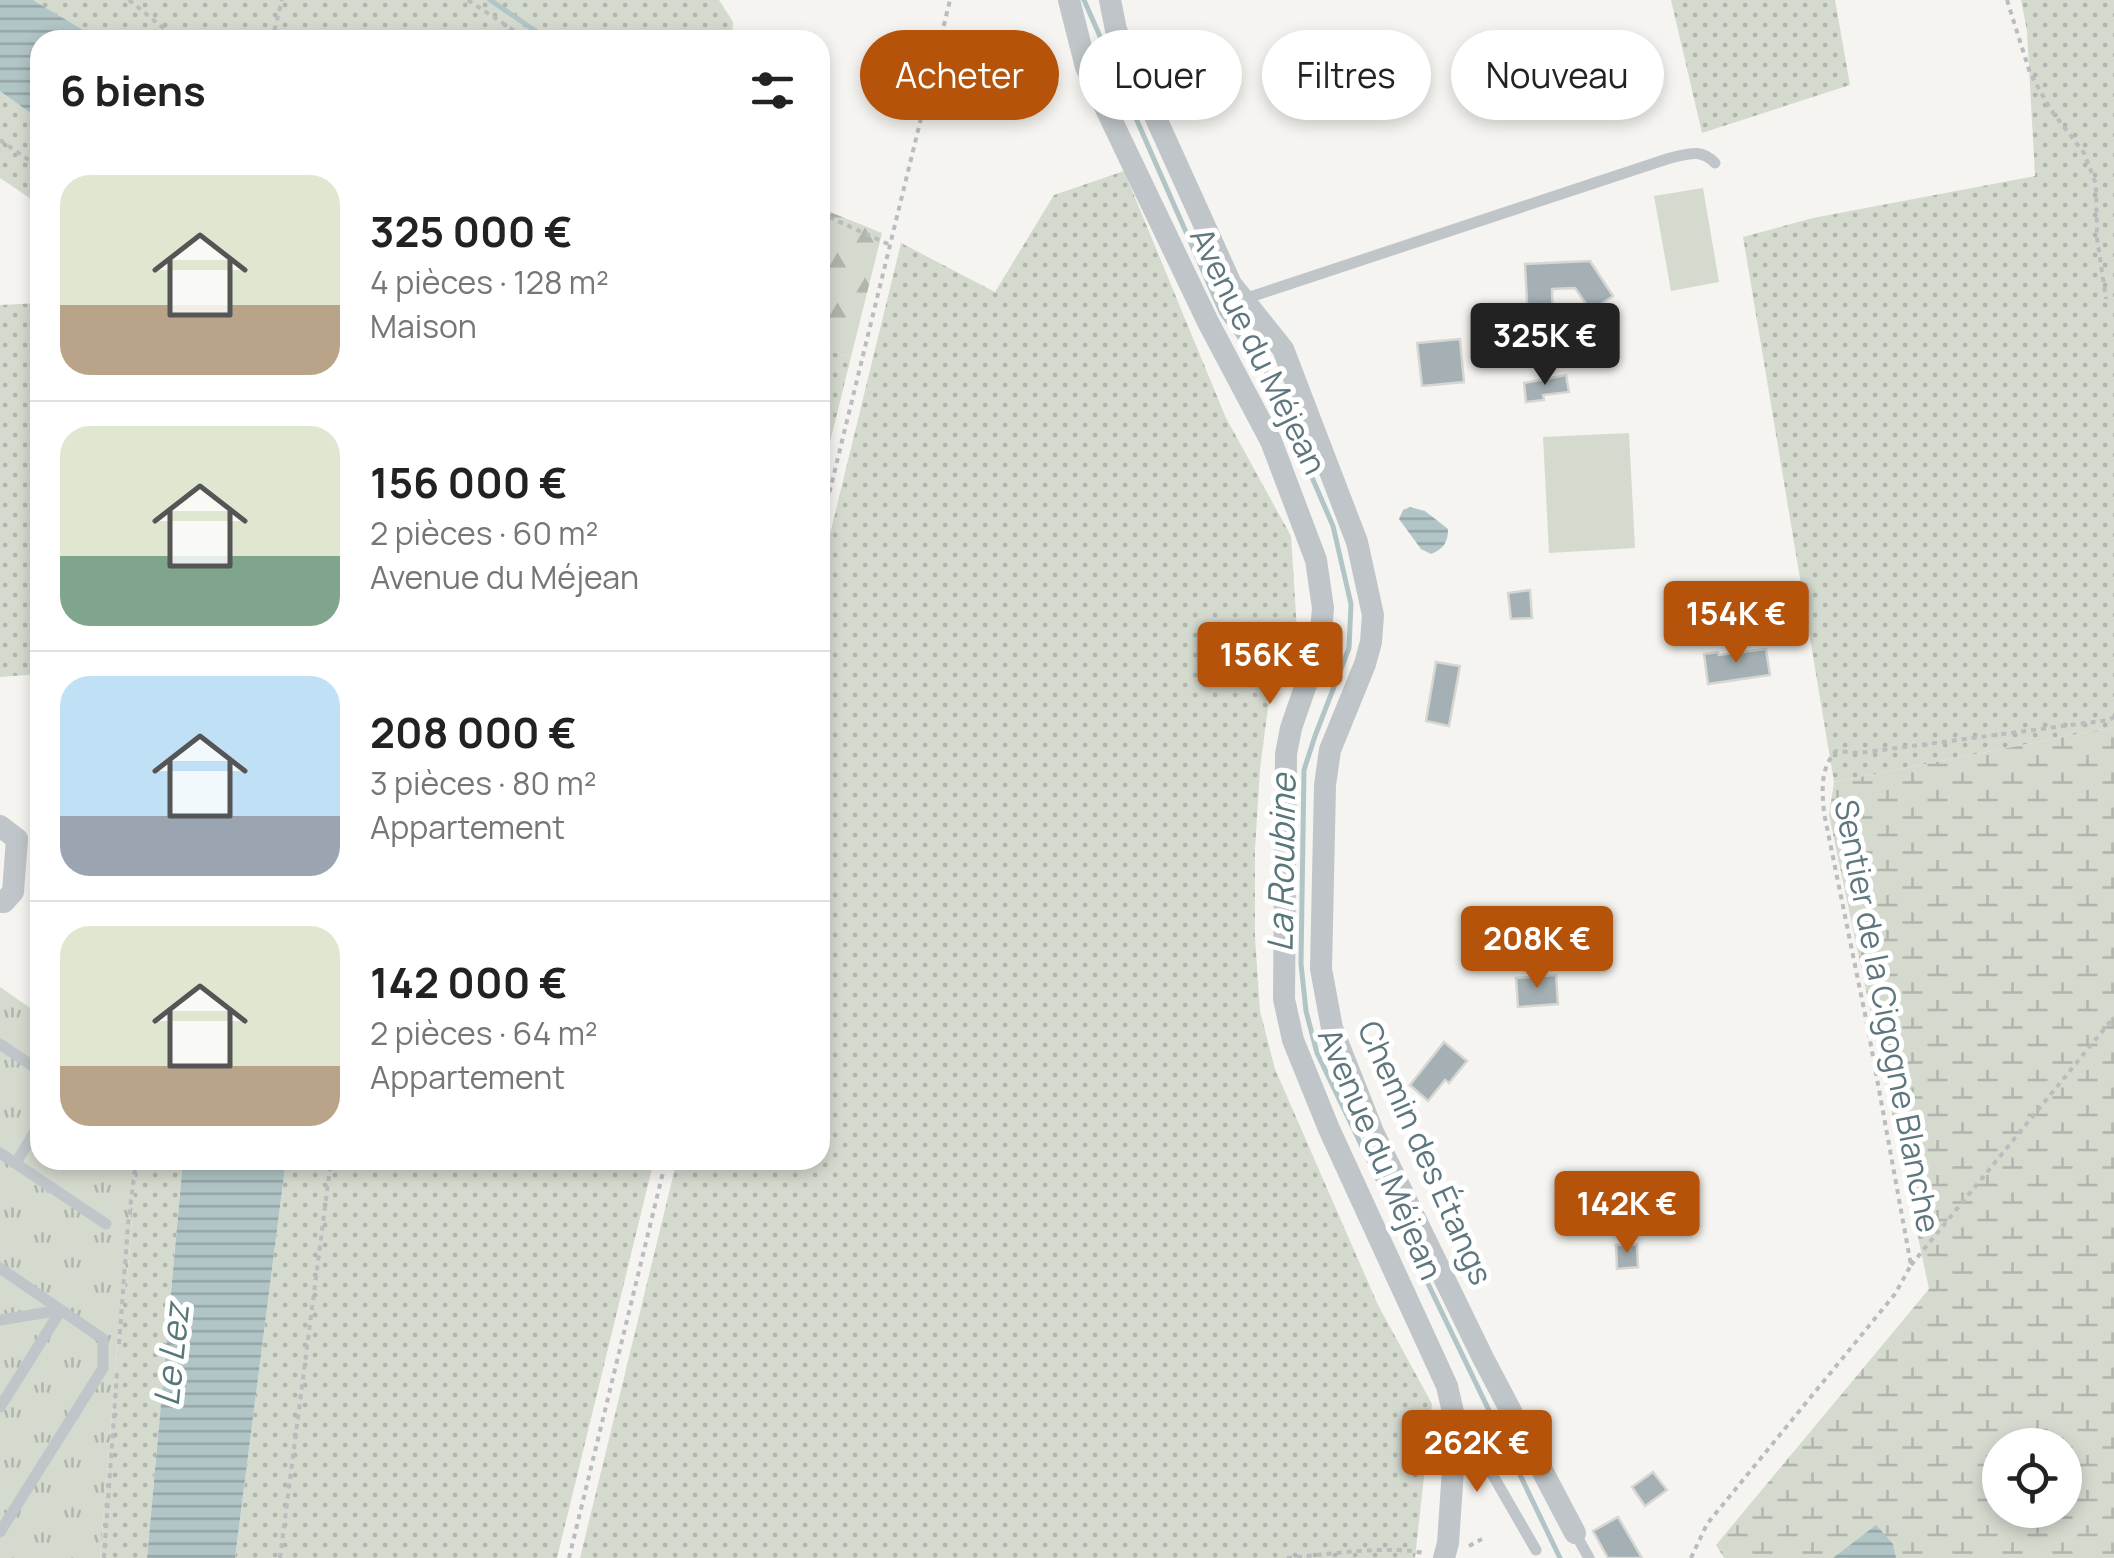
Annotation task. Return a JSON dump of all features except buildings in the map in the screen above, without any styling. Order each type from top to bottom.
[{"type":"street","name":"Avenue du Méjean","points":[[1069,0],[1086,67],[1208,322],[1270,441],[1316,560],[1323,608],[1320,644],[1286,754],[1284,999],[1293,1040],[1329,1129],[1447,1386],[1456,1424],[1448,1543],[1436,1556]]},
{"type":"street","name":"Chemin des Étangs","points":[[1110,0],[1116,30],[1232,284],[1283,349],[1357,542],[1373,615],[1365,664],[1330,750],[1325,785],[1322,969],[1332,1028],[1374,1132],[1483,1358],[1574,1533]]},
{"type":"street","points":[[0,826],[17,839],[12,892],[0,902]]},
{"type":"lane","points":[[1244,300],[1670,158],[1695,152],[1707,155],[1715,164]]},
{"type":"lane","points":[[0,1044],[30,1064]]},
{"type":"lane","points":[[16,1163],[30,1140]]},
{"type":"lane","points":[[0,1153],[106,1224]]},
{"type":"lane","points":[[0,1268],[103,1339],[103,1368],[0,1532]]},
{"type":"lane","points":[[0,1320],[57,1307]]},
{"type":"lane","points":[[0,1407],[57,1307]]},
{"type":"lane","points":[[1456,1424],[1476,1446],[1536,1550]]},
{"type":"lane","points":[[1574,1533],[1589,1558]]},
{"type":"path","points":[[129,0],[166,30]]},
{"type":"path","points":[[274,30],[282,0]]},
{"type":"path","points":[[468,0],[513,30]]},
{"type":"path","points":[[830,490],[950,0]]},
{"type":"path","points":[[2007,0],[2030,73],[2050,110],[2084,153],[2096,184],[2097,238],[2106,299]]},
{"type":"path","points":[[0,140],[30,161]]},
{"type":"path","points":[[830,218],[890,245]]},
{"type":"path","name":"Sentier de la Cigogne Blanche","points":[[1691,1558],[1707,1524],[1895,1294],[1911,1265],[1824,813],[1826,763],[1836,751],[1859,754],[2114,717]]},
{"type":"path","points":[[1911,1265],[2114,1017]]},
{"type":"path","points":[[280,1558],[330,1170]]},
{"type":"path","points":[[569,1558],[664,1170]]},
{"type":"path","points":[[1287,1558],[1416,1550],[1436,1556]]},
{"type":"green space","points":[[33,0],[719,0],[733,22],[733,30],[83,30]]},
{"type":"green space","points":[[1671,0],[1835,0],[1850,85],[1702,133]]},
{"type":"green space","points":[[2021,0],[2114,0],[2114,727],[1834,782],[1743,237],[1813,218],[2035,176],[2027,31]]},
{"type":"green space","points":[[0,91],[30,113],[30,198],[0,178]]},
{"type":"green space","points":[[1124,171],[1226,418],[1291,536],[1298,647],[1268,707],[1260,769],[1255,937],[1260,1011],[1275,1069],[1378,1305],[1432,1404],[1415,1558],[580,1558],[675,1170],[830,1170],[830,534],[901,243],[995,292],[1054,195]]},
{"type":"green space","points":[[1703,188],[1719,282],[1671,291],[1654,196]]},
{"type":"green space","points":[[830,212],[882,233],[851,357],[830,351]]},
{"type":"green space","points":[[30,304],[30,675],[0,677],[0,305]]},
{"type":"green space","points":[[830,351],[851,357],[830,442]]},
{"type":"green space","points":[[1629,433],[1635,548],[1549,553],[1543,437]]},
{"type":"green space","points":[[2114,727],[2114,1558],[1724,1558],[1716,1545],[1929,1289],[1829,815],[1834,782]]},
{"type":"green space","points":[[0,987],[30,1008],[30,1170],[135,1170],[100,1558],[0,1558]]},
{"type":"green space","points":[[135,1170],[182,1170],[147,1558],[100,1558],[118,1341]]},
{"type":"green space","points":[[285,1170],[652,1170],[557,1558],[235,1558]]},
{"type":"water","points":[[0,0],[33,0],[83,30],[30,30],[30,113],[0,91]]},
{"type":"water","points":[[1410,507],[1425,511],[1448,529],[1439,550],[1431,554],[1421,549],[1399,519],[1403,510]]},
{"type":"water","name":"Le Lez","points":[[182,1170],[285,1170],[235,1558],[147,1558]]},
{"type":"water","points":[[1876,1525],[1893,1544],[1896,1558],[1833,1558]]},
{"type":"waterway","points":[[490,0],[534,30]]},
{"type":"waterway","name":"La Roubine","points":[[1084,0],[1222,314],[1267,373],[1333,526],[1351,604],[1349,648],[1304,770],[1301,964],[1306,1011],[1317,1053],[1560,1558]]}]
